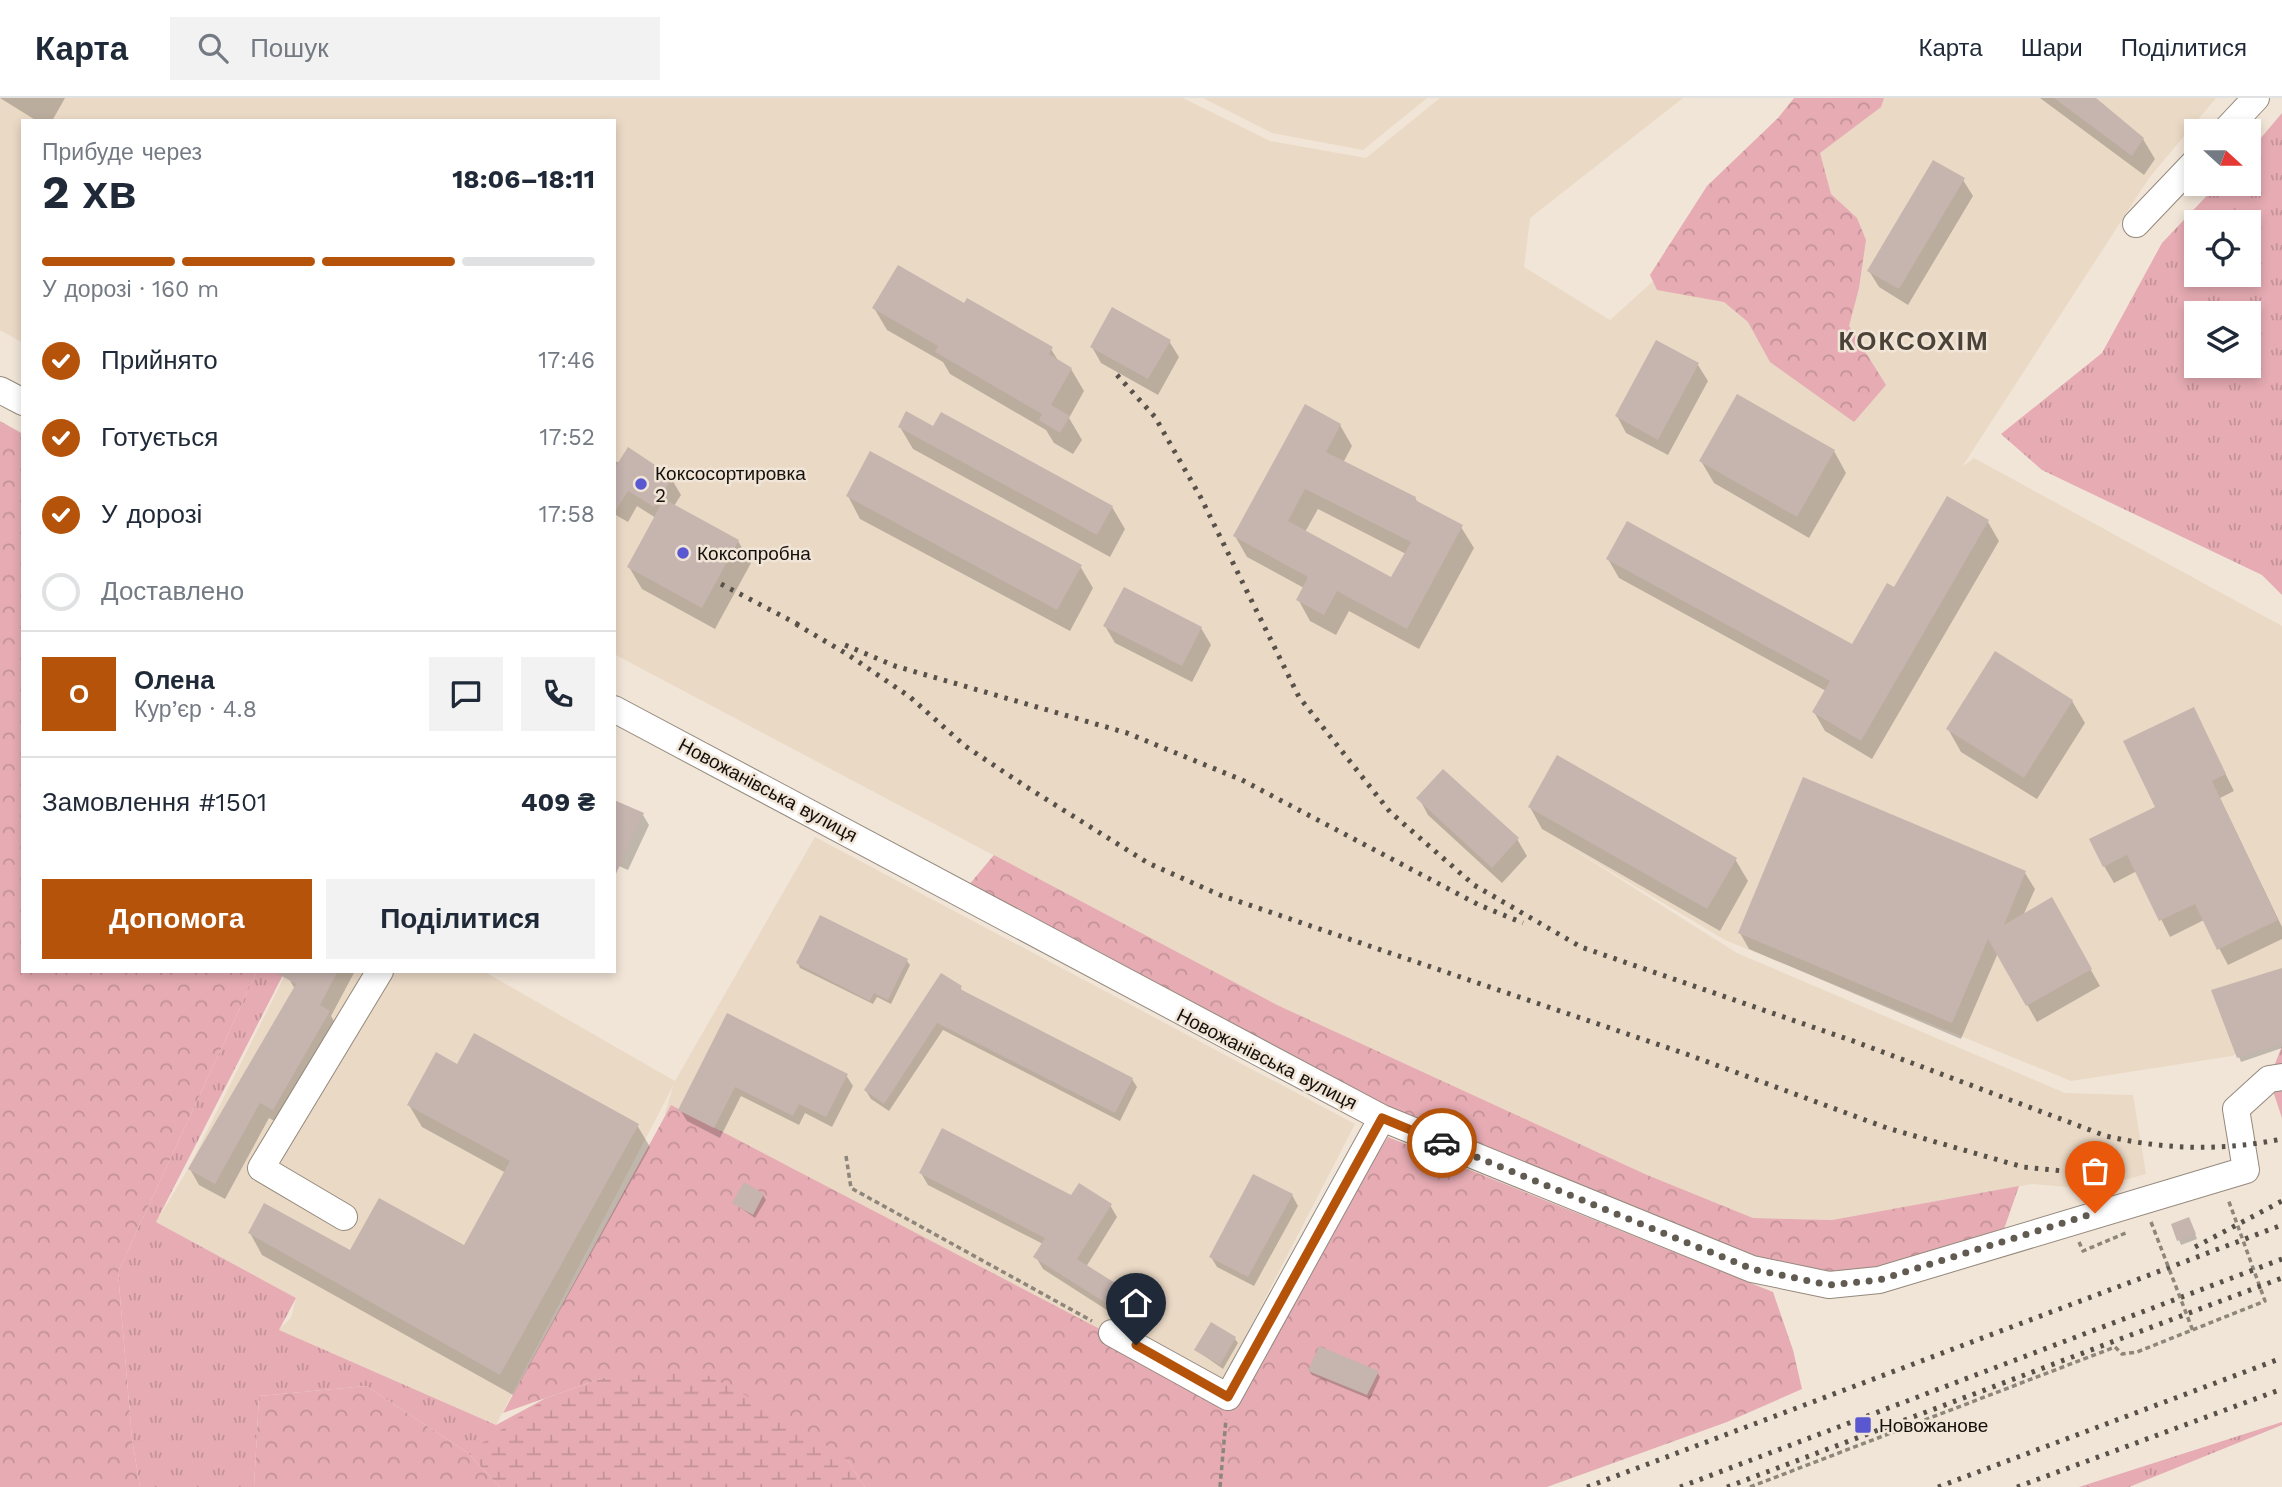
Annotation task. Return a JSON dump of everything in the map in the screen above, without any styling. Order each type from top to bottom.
[{"type":"street","points":[[2236,119],[2256,98]]},
{"type":"street","points":[[2136,224],[2184,174]]},
{"type":"street","points":[[0,390],[21,401]]},
{"type":"street","name":"Новожанівська вулиця","points":[[616,710],[1382,1118],[1752,1269],[1829,1285],[1879,1280],[2156,1195],[2226,1177]]},
{"type":"street","points":[[344,1217],[261,1168],[379,973]]},
{"type":"street","points":[[2226,1177],[2246,1170],[2236,1109],[2269,1079],[2282,1077]]},
{"type":"street","points":[[1112,1332],[1228,1397],[1382,1118]]},
{"type":"path","points":[[846,1156],[851,1188],[1112,1332]]},
{"type":"path","points":[[1750,1487],[2115,1347],[2122,1354],[2137,1352],[2265,1301],[2229,1203],[2226,1177]]},
{"type":"path","points":[[2083,1251],[2151,1222],[2193,1331]]},
{"type":"path","points":[[1220,1487],[1228,1397]]},
{"type":"shaded area","points":[[0,98],[1183,98],[1270,141],[1366,158],[1440,98],[1683,98],[1530,218],[1524,267],[1610,320],[1856,98],[2216,98],[2198,119],[2184,119],[2184,136],[2149,178],[1962,467],[1974,458],[2282,626],[2282,1036],[2232,1056],[2071,1081],[1725,940],[1563,843],[1737,953],[2065,1093],[2133,1095],[2146,1174],[2091,1189],[2032,1184],[1832,1220],[1753,1218],[1572,1146],[1287,1011],[616,655],[616,119],[21,119],[21,342],[0,330]]},
{"type":"shaded area","points":[[1203,98],[1427,98],[1363,150],[1272,133]]},
{"type":"shaded area","points":[[815,837],[1355,1124],[1206,1413],[665,1114],[673,1086],[496,1425],[278,1330],[291,1318],[296,1298],[156,1222],[188,1169],[286,973],[486,973],[675,1081]]},
{"type":"green space","points":[[1794,98],[1884,98],[1881,107],[1820,153],[1831,194],[1857,218],[1866,240],[1859,288],[1849,326],[1886,385],[1854,422],[1770,362],[1748,322],[1724,302],[1657,290],[1650,275],[1707,186],[1778,118]]},
{"type":"green space","points":[[2282,113],[2282,595],[2262,575],[2042,470],[2001,434],[2102,353],[2162,243],[2184,220],[2184,287],[2261,287],[2261,210],[2193,210],[2207,196],[2261,196],[2261,138]]},
{"type":"green space","points":[[0,421],[21,433],[21,973],[256,973],[118,1272],[132,1439],[140,1487],[0,1487]]},
{"type":"green space","points":[[994,855],[1277,1005],[1647,1175],[1753,1218],[1832,1220],[2019,1186],[2003,1232],[1863,1282],[1781,1275],[1382,1118],[968,886]]},
{"type":"green space","points":[[256,973],[284,973],[156,1222],[296,1298],[279,1330],[496,1425],[546,1398],[545,1409],[510,1437],[468,1453],[366,1386],[259,1396],[254,1487],[140,1487],[132,1439],[118,1272]]},
{"type":"green space","points":[[2282,1046],[2282,1118],[2269,1079]]},
{"type":"green space","points":[[671,1105],[1228,1396],[1388,1137],[1773,1292],[1793,1350],[1802,1389],[1727,1422],[1547,1487],[865,1487],[847,1460],[606,1377],[503,1413]]},
{"type":"green space","points":[[701,1372],[778,1412],[847,1460],[865,1487],[500,1487],[468,1453],[546,1398],[606,1377]]},
{"type":"green space","points":[[366,1386],[468,1453],[500,1487],[254,1487],[259,1396]]},
{"type":"green space","points":[[2282,1422],[2282,1425],[2129,1487],[2079,1487]]},
{"type":"building","points":[[2054,98],[2096,98],[2144,138],[2132,156]]},
{"type":"building","points":[[1933,160],[1965,178],[1899,289],[1867,271]]},
{"type":"building","points":[[898,265],[964,303],[967,298],[1053,347],[1049,354],[1072,368],[1051,405],[1070,416],[1060,433],[1039,420],[1042,414],[935,352],[938,346],[872,308]]},
{"type":"building","points":[[1112,307],[1171,340],[1148,379],[1090,347]]},
{"type":"building","points":[[1656,340],[1699,363],[1658,440],[1615,416]]},
{"type":"building","points":[[1737,394],[1835,450],[1797,517],[1699,461]]},
{"type":"building","points":[[1305,404],[1341,424],[1326,452],[1416,497],[1415,500],[1463,525],[1407,629],[1337,591],[1324,615],[1296,600],[1308,577],[1233,536]],"holes":[[[1305,489],[1411,542],[1391,577],[1288,521]]]},
{"type":"building","points":[[906,411],[933,426],[941,412],[1113,506],[1097,535],[898,427]]},
{"type":"building","name":"Коксосортировка 2","points":[[628,447],[673,477],[654,507],[628,491],[616,510],[616,466]]},
{"type":"building","points":[[870,451],[1082,565],[1057,610],[846,496]]},
{"type":"building","points":[[1947,496],[1989,520],[1861,741],[1812,712],[1830,681],[1606,559],[1627,521],[1852,644],[1887,583],[1894,587]]},
{"type":"building","name":"Коксопробна","points":[[664,499],[739,540],[702,608],[627,567]]},
{"type":"building","points":[[1124,587],[1202,627],[1182,666],[1103,626]]},
{"type":"building","points":[[1995,651],[2073,700],[2024,778],[1946,729]]},
{"type":"building","points":[[2194,707],[2226,774],[2212,781],[2278,920],[2217,950],[2195,904],[2159,921],[2127,855],[2103,867],[2089,839],[2155,807],[2123,741]]},
{"type":"building","points":[[1557,755],[1737,858],[1707,909],[1528,807]]},
{"type":"building","points":[[1443,769],[1519,838],[1492,868],[1416,798]]},
{"type":"building","points":[[1803,777],[2026,871],[2004,925],[2052,897],[2092,969],[2026,1006],[1988,939],[1952,1023],[1738,933]]},
{"type":"building","points":[[616,801],[644,813],[616,874]]},
{"type":"building","points":[[820,915],[908,959],[888,1000],[874,993],[870,1001],[796,963]]},
{"type":"building","points":[[2282,968],[2282,1043],[2237,1058],[2211,990]]},
{"type":"building","points":[[277,973],[337,973],[320,1005],[330,1011],[273,1110],[260,1103],[215,1184],[188,1169],[296,984]]},
{"type":"building","points":[[941,973],[962,986],[960,989],[1133,1078],[1115,1113],[937,1023],[884,1104],[864,1090]]},
{"type":"building","points":[[727,1013],[848,1074],[826,1117],[799,1104],[793,1116],[735,1087],[714,1128],[678,1110]]},
{"type":"building","points":[[474,1033],[639,1124],[500,1375],[248,1233],[264,1203],[350,1250],[379,1198],[464,1245],[510,1161],[407,1105],[436,1052],[457,1064]]},
{"type":"building","points":[[942,1128],[1071,1195],[1079,1183],[1112,1204],[1077,1259],[1142,1300],[1131,1319],[1033,1257],[1045,1238],[919,1173]]},
{"type":"building","points":[[1253,1174],[1293,1194],[1248,1277],[1209,1257]]},
{"type":"building","points":[[744,1182],[764,1194],[753,1215],[732,1203]]},
{"type":"building","points":[[2189,1217],[2196,1234],[2177,1241],[2171,1224]]},
{"type":"building","points":[[1211,1322],[1236,1337],[1220,1365],[1194,1350]]},
{"type":"building","points":[[1319,1346],[1379,1371],[1367,1395],[1308,1371]]},
{"type":"railway","points":[[1117,375],[1155,417],[1201,498],[1299,697],[1390,812],[1474,885],[1581,947],[1856,1042],[2106,1136],[2150,1144],[2194,1147],[2238,1146],[2282,1139]]},
{"type":"railway","points":[[721,584],[803,627]]},
{"type":"railway","points":[[796,624],[847,654],[910,697],[965,746],[1025,786],[1148,863],[1220,895],[1689,1055],[1887,1128],[2023,1167],[2093,1174]]},
{"type":"railway","points":[[845,645],[895,666],[1127,733],[1242,780],[1479,905],[1523,923]]},
{"type":"railway","points":[[2195,1247],[2282,1201]]},
{"type":"railway","points":[[1587,1487],[2282,1225]]},
{"type":"railway","points":[[1680,1487],[2282,1259]]},
{"type":"railway","points":[[1727,1487],[2282,1278]]},
{"type":"railway","points":[[1938,1487],[2282,1358]]},
{"type":"railway","points":[[2017,1487],[2282,1389]]},
{"type":"way so far","points":[[1442,1143],[1752,1269],[1829,1285],[1879,1280],[2095,1213]]},
{"type":"place","name":"Коксосортировка 2","points":[[641,484]]},
{"type":"place","name":"Коксопробна","points":[[683,553]]},
{"type":"place","name":"Новожанове","points":[[1863,1425]]},
{"type":"district","name":"КОКСОХІМ","points":[[1914,341]]},
{"type":"route","points":[[1136,1345],[1228,1397],[1382,1118],[1442,1143]]}]
